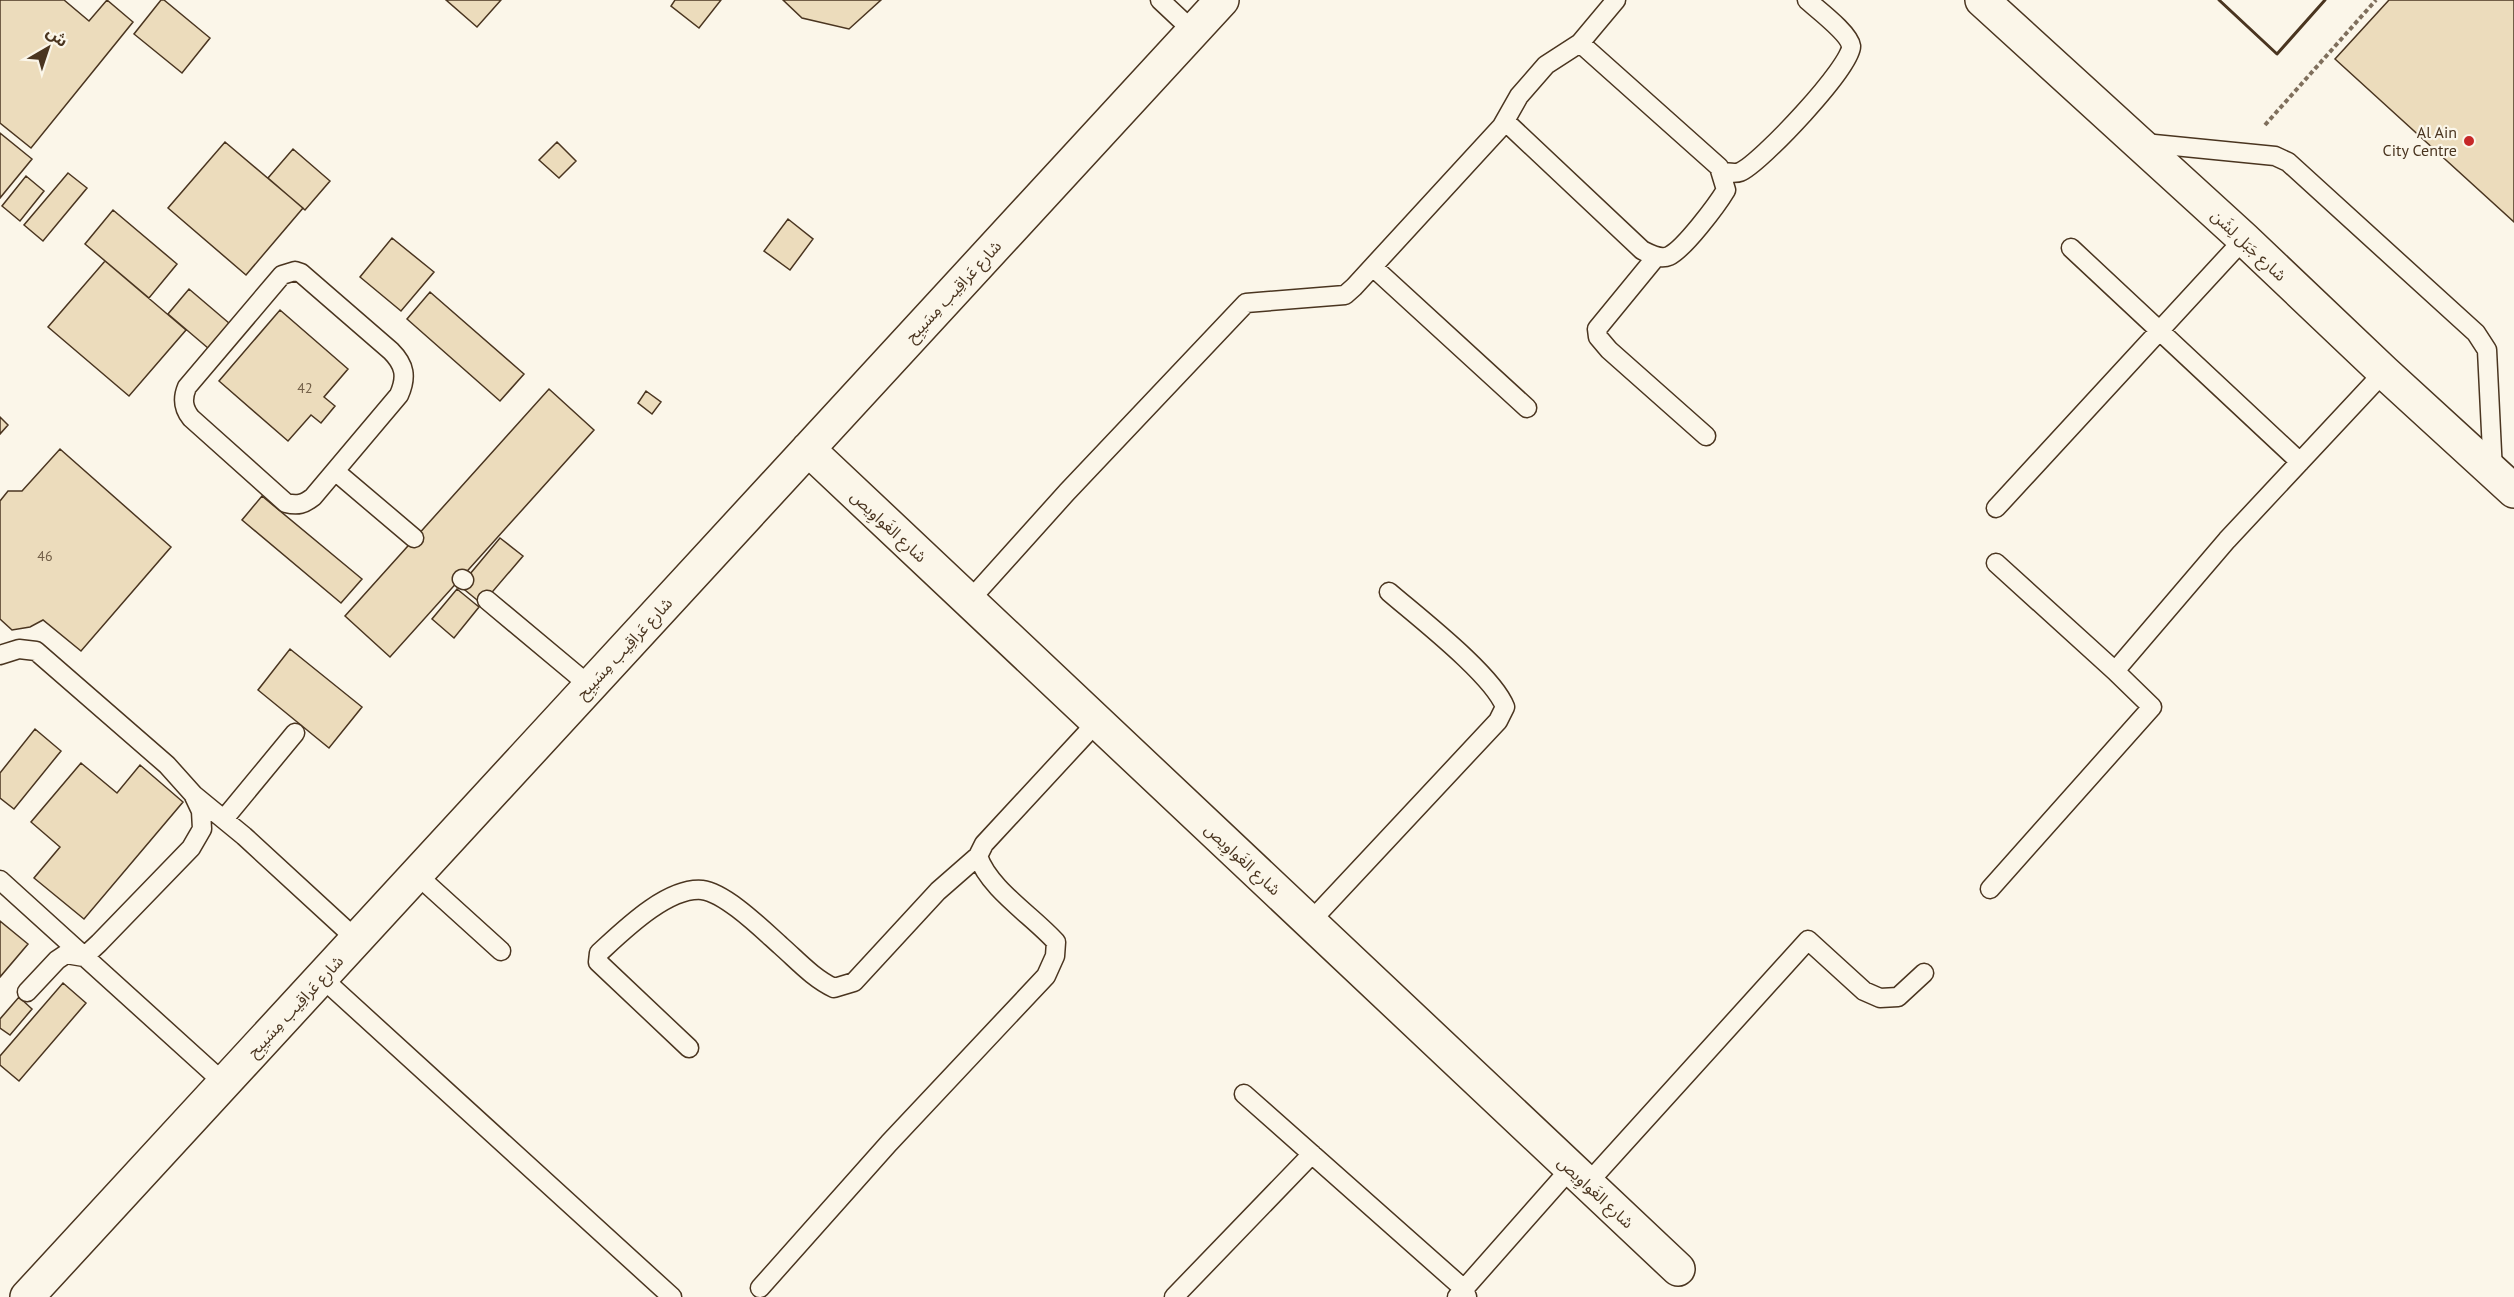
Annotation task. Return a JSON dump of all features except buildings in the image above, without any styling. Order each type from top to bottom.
[{"type":"street","name":"شارع عَراقِيب مِسَيبِح","points":[[27,1297],[1222,0]]},
{"type":"street","name":"شارع جَبَل لِشَن","points":[[1982,0],[2504,481]]},
{"type":"street","name":"شارع الغَواوِيص","points":[[808,449],[1678,1269]]},
{"type":"lane","points":[[1161,0],[1193,31]]},
{"type":"lane","points":[[969,601],[1067,492],[1246,303],[1345,295],[1505,121],[1519,96],[1546,65],[1580,43],[1616,0]]},
{"type":"lane","points":[[1722,172],[1739,172],[1768,152],[1836,75],[1850,55],[1851,45],[1846,35],[1807,0]]},
{"type":"lane","points":[[1505,121],[1642,250],[1656,257],[1669,257],[1683,245],[1719,202],[1726,190],[1722,172],[1671,123],[1580,43]]},
{"type":"lane","points":[[2136,142],[2275,156],[2288,162],[2476,333],[2487,350],[2504,481]]},
{"type":"lane","points":[[1995,508],[2244,239]]},
{"type":"lane","points":[[2071,248],[2300,462]]},
{"type":"lane","points":[[1656,257],[1608,313],[1597,329],[1598,337],[1609,350],[1706,436]]},
{"type":"lane","points":[[1372,267],[1527,408]]},
{"type":"lane","points":[[288,272],[301,273],[391,351],[400,360],[405,371],[404,383],[399,395],[335,471],[305,503],[296,505],[286,503],[185,411],[184,395],[187,387],[282,275],[288,272]]},
{"type":"lane","points":[[2115,671],[2227,540],[2384,372]]},
{"type":"lane","points":[[335,471],[414,538]]},
{"type":"lane","points":[[1990,889],[2152,707],[1996,563]]},
{"type":"lane","points":[[1310,922],[1498,722],[1505,707],[1501,695],[1479,672],[1389,592]]},
{"type":"lane","points":[[487,600],[590,686]]},
{"type":"lane","points":[[0,655],[19,649],[36,651],[167,765],[193,794],[224,819],[356,939]]},
{"type":"lane","points":[[689,1048],[598,962],[599,953],[656,905],[680,895],[702,890],[723,898],[771,937],[819,981],[834,988],[854,982],[938,891],[978,856],[984,844],[1097,722]]},
{"type":"lane","points":[[224,819],[295,734]]},
{"type":"lane","points":[[84,957],[191,848],[202,829],[201,811],[193,794]]},
{"type":"lane","points":[[760,1288],[889,1143],[1046,975],[1055,956],[1056,942],[992,881],[981,866],[978,856]]},
{"type":"lane","points":[[416,874],[501,951]]},
{"type":"lane","points":[[0,880],[224,1083]]},
{"type":"lane","points":[[1244,1094],[1462,1294],[1808,940],[1864,991],[1880,998],[1898,997],[1924,973]]},
{"type":"lane","points":[[27,992],[57,960],[66,954],[84,957]]},
{"type":"lane","points":[[321,977],[672,1297]]},
{"type":"lane","points":[[1174,1297],[1312,1154]]},
{"type":"path","points":[[2241,153],[2376,0]]},
{"type":"wall","points":[[2219,0],[2277,54],[2325,0]]},
{"type":"place","name":"Al Ain City Centre","points":[[2469,141]]}]
